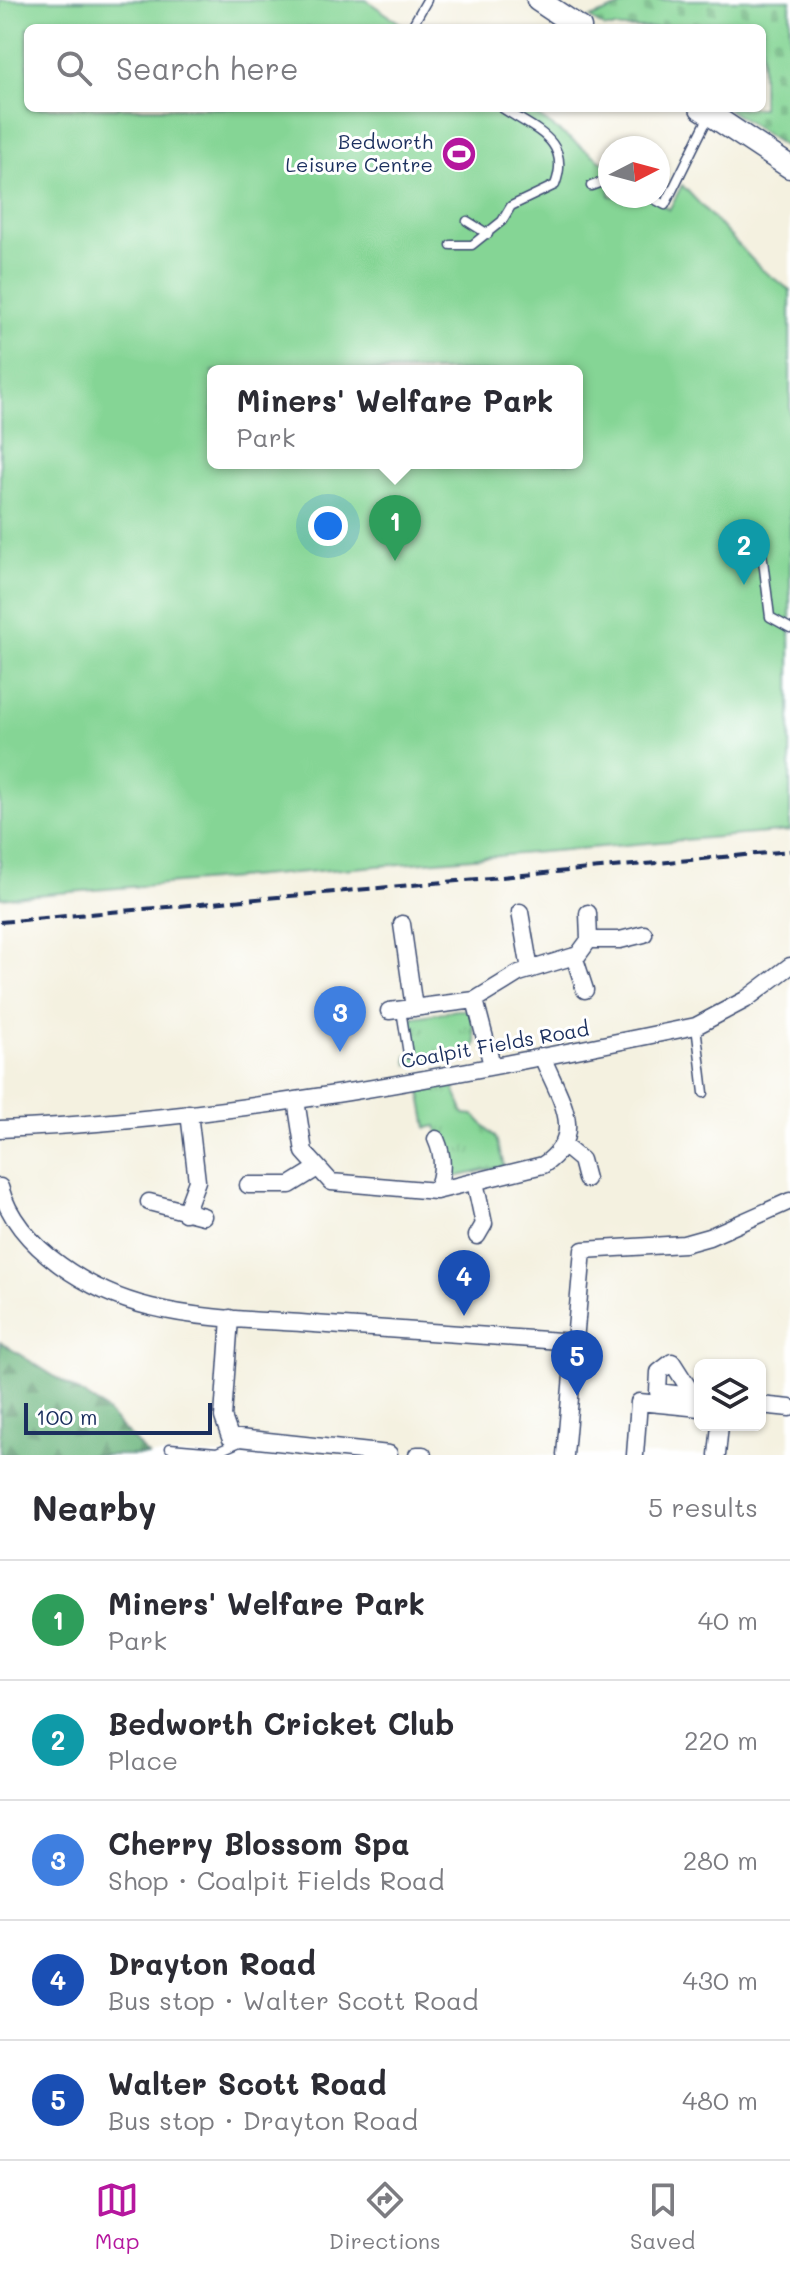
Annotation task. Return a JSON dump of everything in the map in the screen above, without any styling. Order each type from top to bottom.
[{"type":"main road","points":[[538,0],[574,24]]},
{"type":"main road","points":[[708,112],[790,167]]},
{"type":"street","points":[[520,912],[530,970]]},
{"type":"street","points":[[402,924],[402,1010],[475,1000],[499,982],[574,956],[589,940],[588,913]]},
{"type":"street","points":[[589,940],[620,940],[644,934]]},
{"type":"street","points":[[574,956],[585,990]]},
{"type":"street","name":"Coalpit Fields Road","points":[[0,1129],[70,1127],[296,1100],[696,1026],[745,1000],[790,966]]},
{"type":"street","points":[[475,1000],[492,1065]]},
{"type":"street","points":[[296,1100],[304,1152],[316,1169],[331,1182],[436,1191],[543,1165],[564,1146],[569,1127],[566,1114],[542,1056]]},
{"type":"street","points":[[185,1213],[197,1181],[189,1113]]},
{"type":"street","points":[[436,1139],[443,1154],[442,1178],[436,1191]]},
{"type":"street","points":[[564,1146],[581,1160],[586,1179]]},
{"type":"street","points":[[248,1185],[290,1185],[316,1169]]},
{"type":"street","points":[[475,1182],[484,1224],[477,1236]]},
{"type":"street","points":[[0,1187],[3,1198],[25,1231],[48,1255],[114,1295],[150,1307],[230,1318],[575,1342]]},
{"type":"street","points":[[565,1455],[583,1250],[684,1244],[709,1237],[790,1201]]},
{"type":"street","points":[[149,1202],[203,1216]]},
{"type":"street","points":[[230,1318],[223,1417],[230,1437],[389,1454]]},
{"type":"street","points":[[635,1455],[639,1402],[694,1400]]},
{"type":"street","points":[[766,1406],[790,1408]]},
{"type":"street","points":[[717,1455],[719,1431]]},
{"type":"street","points":[[417,1455],[423,1455]]},
{"type":"lane","points":[[413,24],[427,0]]},
{"type":"lane","points":[[451,245],[472,245],[502,221],[511,206],[555,185],[560,170],[560,154],[554,143],[508,112]]},
{"type":"lane","points":[[670,194],[706,112]]},
{"type":"lane","points":[[591,186],[598,183]]},
{"type":"lane","points":[[467,221],[488,234]]},
{"type":"lane","points":[[761,544],[770,617],[790,628]]},
{"type":"lane","points":[[402,1010],[408,1054]]},
{"type":"lane","points":[[696,1026],[704,1093]]},
{"type":"lane","points":[[170,1448],[217,1452],[243,1440]]},
{"type":"green space","points":[[0,0],[366,0],[401,24],[24,24],[24,112],[532,112],[598,159],[598,208],[669,210],[682,185],[761,269],[790,290],[790,831],[0,898]]},
{"type":"green space","points":[[638,0],[790,0],[790,150],[732,112],[766,112],[766,24],[599,24],[590,18]]},
{"type":"green space","points":[[468,1010],[471,1014],[476,1044],[471,1051],[408,1065],[407,1056],[414,1055],[408,1018]]},
{"type":"green space","points":[[450,1078],[464,1114],[474,1115],[496,1138],[504,1166],[446,1179],[444,1149],[436,1126],[427,1128],[419,1084]]},
{"type":"green space","points":[[0,1342],[101,1406],[148,1455],[0,1455]]},
{"type":"railway","points":[[0,922],[790,851]]},
{"type":"place","name":"Bedworth Leisure Centre","points":[[459,154]]},
{"type":"place","name":"Miners' Welfare Park","points":[[395,561]]},
{"type":"place","name":"Bedworth Cricket Club","points":[[744,585]]},
{"type":"place","name":"Cherry Blossom Spa","points":[[340,1052]]},
{"type":"place","name":"Drayton Road","points":[[464,1316]]},
{"type":"place","name":"Walter Scott Road","points":[[577,1396]]}]
